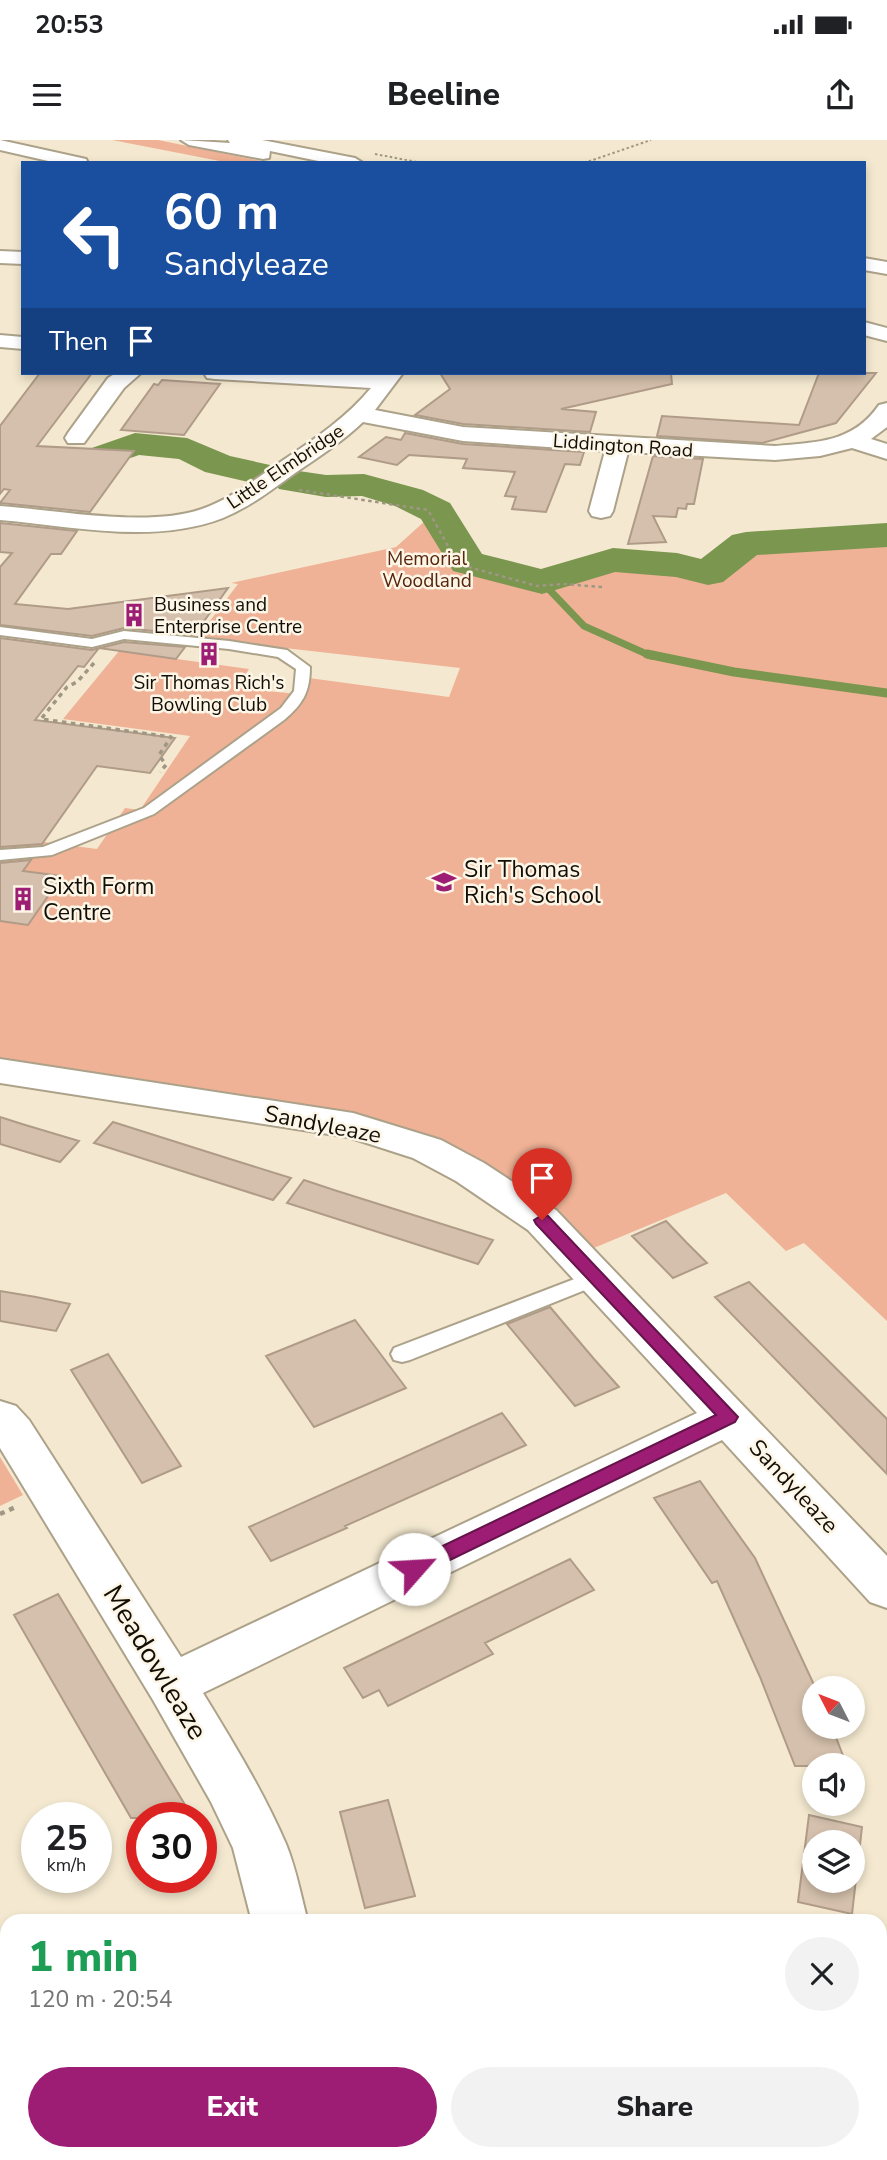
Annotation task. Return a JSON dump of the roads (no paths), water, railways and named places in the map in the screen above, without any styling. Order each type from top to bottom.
[{"type":"main road","points":[[189,140],[296,161]]},
{"type":"main road","points":[[236,140],[345,161]]},
{"type":"main road","points":[[0,145],[71,161]]},
{"type":"main road","points":[[866,254],[887,258]]},
{"type":"main road","points":[[0,257],[21,258]]},
{"type":"main road","points":[[866,264],[887,268]]},
{"type":"main road","points":[[866,329],[887,335]]},
{"type":"main road","points":[[0,341],[21,343]]},
{"type":"main road","points":[[112,432],[79,434],[116,383],[127,375]]},
{"type":"main road","points":[[285,375],[389,378]]},
{"type":"main road","name":"Little Elmbridge","points":[[0,513],[149,524],[198,518],[232,504],[334,438],[389,378]]},
{"type":"main road","points":[[853,441],[878,424],[887,410]]},
{"type":"main road","name":"Liddington Road","points":[[358,414],[463,434],[618,446],[775,453],[820,449],[853,441]]},
{"type":"main road","points":[[853,441],[887,452]]},
{"type":"main road","points":[[602,511],[618,446]]},
{"type":"main road","name":"Sandyleaze","points":[[0,1071],[354,1125],[427,1149],[470,1172],[542,1220],[887,1588]]},
{"type":"main road","points":[[172,1685],[729,1417]]},
{"type":"main road","name":"Meadowleaze","points":[[0,1418],[13,1432],[36,1467],[172,1685],[230,1785],[260,1847],[278,1914]]},
{"type":"lane","points":[[0,631],[92,643],[124,635],[159,637],[282,653],[303,667],[303,686],[299,700],[149,811],[46,852],[0,855]]},
{"type":"lane","points":[[402,1354],[598,1277]]},
{"type":"waterway","points":[[0,458],[93,460],[135,444],[187,449],[218,464],[257,473]]},
{"type":"waterway","points":[[292,481],[326,486],[364,485],[409,498],[436,511],[467,562],[542,582],[613,560],[677,565],[708,573],[746,544],[887,535]]},
{"type":"waterway","points":[[542,582],[584,626],[651,656]]},
{"type":"waterway","points":[[647,654],[734,672],[887,693]]},
{"type":"place","name":"Business and Enterprise Centre","points":[[134,615]]},
{"type":"place","name":"Sir Thomas Rich's Bowling Club","points":[[209,654]]},
{"type":"place","name":"Sir Thomas Rich's School","points":[[444,882]]},
{"type":"place","name":"Sixth Form Centre","points":[[23,899]]},
{"type":"park label","name":"Memorial Woodland","points":[[427,569]]}]
